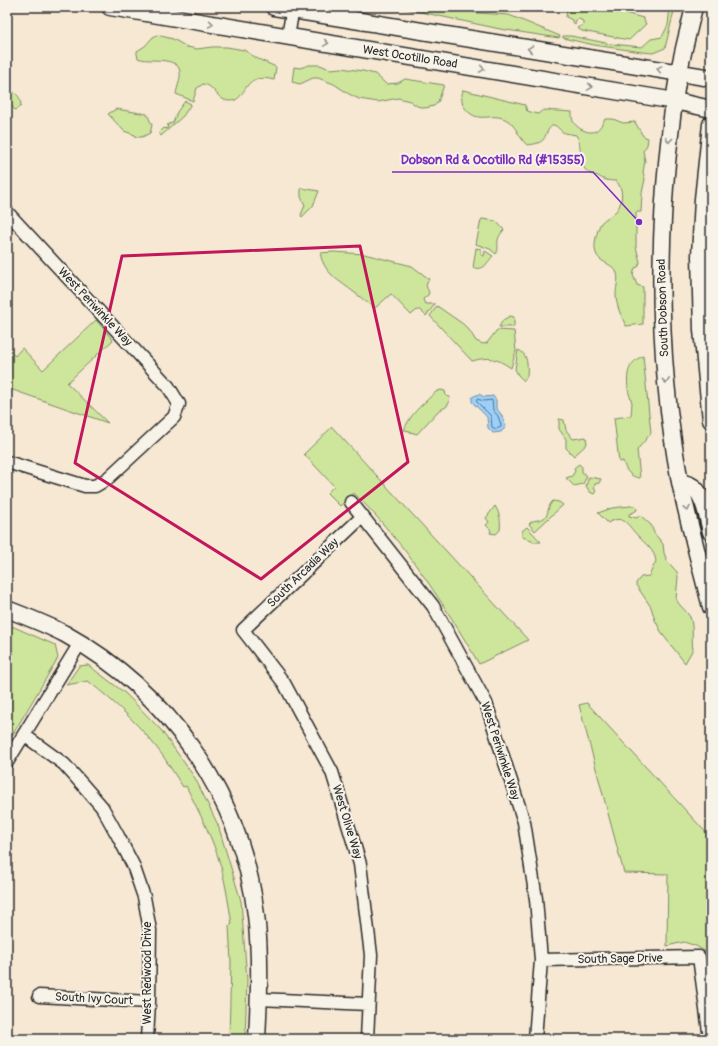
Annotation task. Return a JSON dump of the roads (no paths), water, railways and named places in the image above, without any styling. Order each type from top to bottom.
[{"type":"main road","name":"West Ocotillo Road","points":[[110,7],[711,108]]},
{"type":"main road","points":[[274,7],[293,8],[711,78]]},
{"type":"main road","name":"South Dobson Road","points":[[694,7],[678,73],[675,101],[670,126],[662,228],[661,272],[666,375],[671,425],[680,483],[695,549],[711,607]]},
{"type":"main road","points":[[711,124],[703,199],[700,256],[702,330],[711,420]]},
{"type":"main road","points":[[680,483],[691,485],[698,491],[711,532]]},
{"type":"main road","points":[[7,609],[38,621],[80,643],[107,660],[151,698],[176,726],[209,774],[234,827],[245,858],[252,888],[258,944],[259,999],[257,1039]]},
{"type":"street","points":[[288,37],[293,8]]},
{"type":"street","name":"West Periwinkle Way","points":[[7,212],[168,386],[179,404],[174,417],[108,479],[96,486],[85,486],[7,462]]},
{"type":"street","name":"West Periwinkle Way","points":[[350,502],[363,516],[433,606],[486,703],[524,822],[536,899],[541,960],[535,1039]]},
{"type":"street","name":"South Arcadia Way","points":[[243,630],[363,516]]},
{"type":"street","name":"West Olive Way","points":[[243,630],[284,683],[332,772],[360,864],[371,956],[367,1039]]},
{"type":"street","points":[[7,762],[80,643]]},
{"type":"street","name":"West Redwood Drive","points":[[24,736],[64,764],[102,807],[133,865],[144,897],[150,930],[147,1039]]},
{"type":"street","name":"South Sage Drive","points":[[541,960],[700,957],[710,1039]]},
{"type":"street","name":"South Ivy Court","points":[[39,996],[149,1002]]},
{"type":"street","points":[[259,999],[368,1004]]},
{"type":"water","points":[[479,394],[484,397],[493,396],[496,400],[496,408],[501,414],[506,427],[501,432],[493,433],[488,428],[487,417],[472,402],[472,397]]},
{"type":"place","name":"Dobson Rd & Ocotillo Rd (#15355)","points":[[639,222]]}]
